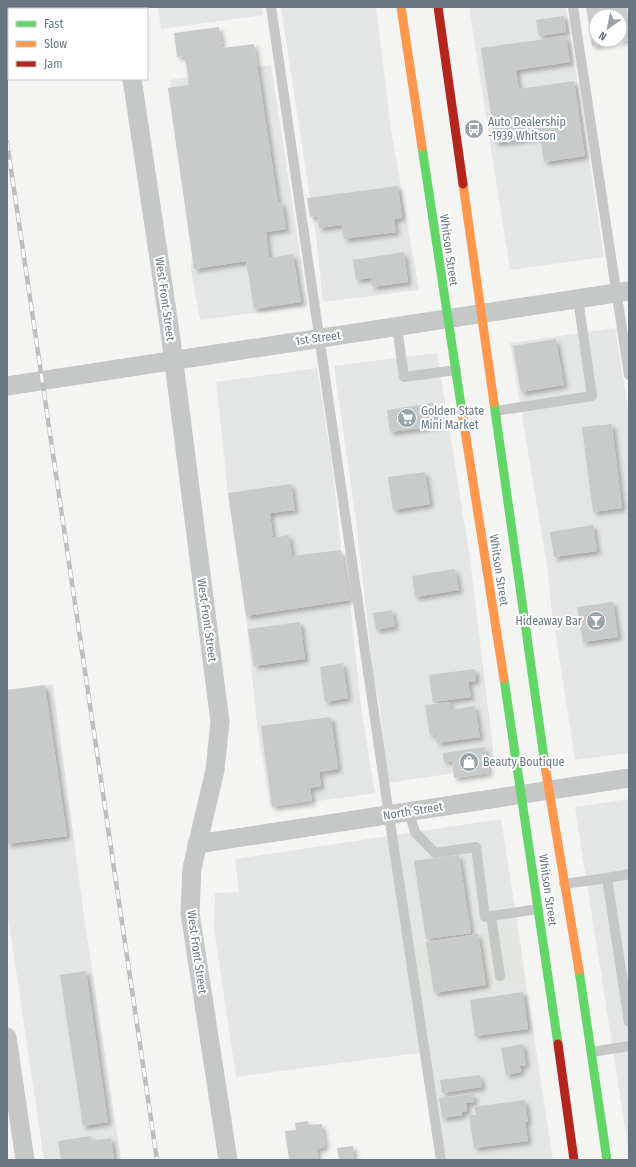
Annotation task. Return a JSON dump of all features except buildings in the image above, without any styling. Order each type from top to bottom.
[{"type":"main road","name":"Whitson Street","points":[[401,7],[522,794],[574,1160]]},
{"type":"main road","name":"Whitson Street","points":[[438,7],[549,790],[592,1052],[607,1160]]},
{"type":"street","name":"West Front Street","points":[[132,80],[173,361],[220,722],[215,770],[192,868],[190,913],[228,1160]]},
{"type":"street","name":"1st Street","points":[[7,386],[319,338],[448,320],[623,292]]},
{"type":"street","name":"North Street","points":[[197,844],[629,778]]},
{"type":"street","points":[[7,1037],[25,1160]]},
{"type":"lane","points":[[271,7],[388,815],[441,1160]]},
{"type":"lane","points":[[573,7],[623,292],[629,375]]},
{"type":"lane","points":[[496,411],[592,396],[578,299]]},
{"type":"lane","points":[[398,327],[404,377],[456,370]]},
{"type":"lane","points":[[409,812],[415,832],[436,853],[476,847],[485,917],[538,909]]},
{"type":"lane","points":[[564,884],[629,874]]},
{"type":"lane","points":[[607,878],[629,1022]]},
{"type":"lane","points":[[491,916],[500,976]]},
{"type":"lane","points":[[592,1052],[629,1046]]},
{"type":"shaded area","points":[[158,7],[262,7],[263,15],[161,29]]},
{"type":"shaded area","points":[[281,7],[376,7],[391,130],[419,290],[323,302],[317,244]]},
{"type":"shaded area","points":[[469,7],[566,7],[604,257],[510,270]]},
{"type":"shaded area","points":[[271,65],[308,306],[200,320],[191,270],[193,235],[170,80]]},
{"type":"shaded area","points":[[615,328],[629,415],[629,753],[575,760],[551,605],[548,572],[510,343]]},
{"type":"shaded area","points":[[437,353],[470,558],[495,767],[387,783],[380,706],[374,679],[356,521],[334,366]]},
{"type":"shaded area","points":[[317,368],[333,471],[341,550],[350,600],[361,708],[375,793],[270,808],[257,724],[246,616],[228,493],[216,382]]},
{"type":"shaded area","points":[[53,684],[85,923],[121,1160],[44,1160],[7,909],[7,690]]},
{"type":"shaded area","points":[[629,799],[629,1153],[575,807]]},
{"type":"shaded area","points":[[501,819],[518,927],[408,943],[417,999],[526,984],[553,1160],[441,1160],[425,1052],[236,1077],[214,928],[215,893],[239,892],[235,859]]},
{"type":"shaded area","points":[[518,927],[526,984],[417,999],[408,943]]},
{"type":"railway","points":[[7,142],[157,1160]]},
{"type":"traffic: fast","points":[[422,147],[463,418]]},
{"type":"traffic: fast","points":[[494,403],[546,772]]},
{"type":"traffic: fast","points":[[504,679],[558,1044]]},
{"type":"traffic: fast","points":[[579,970],[607,1160]]},
{"type":"traffic: slow","points":[[401,7],[422,147]]},
{"type":"traffic: slow","points":[[463,184],[494,403]]},
{"type":"traffic: slow","points":[[463,418],[504,679]]},
{"type":"traffic: slow","points":[[546,772],[579,970]]},
{"type":"traffic: jam","points":[[438,7],[463,184]]},
{"type":"traffic: jam","points":[[558,1044],[574,1160]]},
{"type":"place","name":"Auto Dealership -1939 Whitson","points":[[474,129]]},
{"type":"place","name":"Golden State Mini Market","points":[[407,418]]},
{"type":"place","name":"Hideaway Bar","points":[[596,621]]},
{"type":"place","name":"Beauty Boutique","points":[[469,762]]}]
